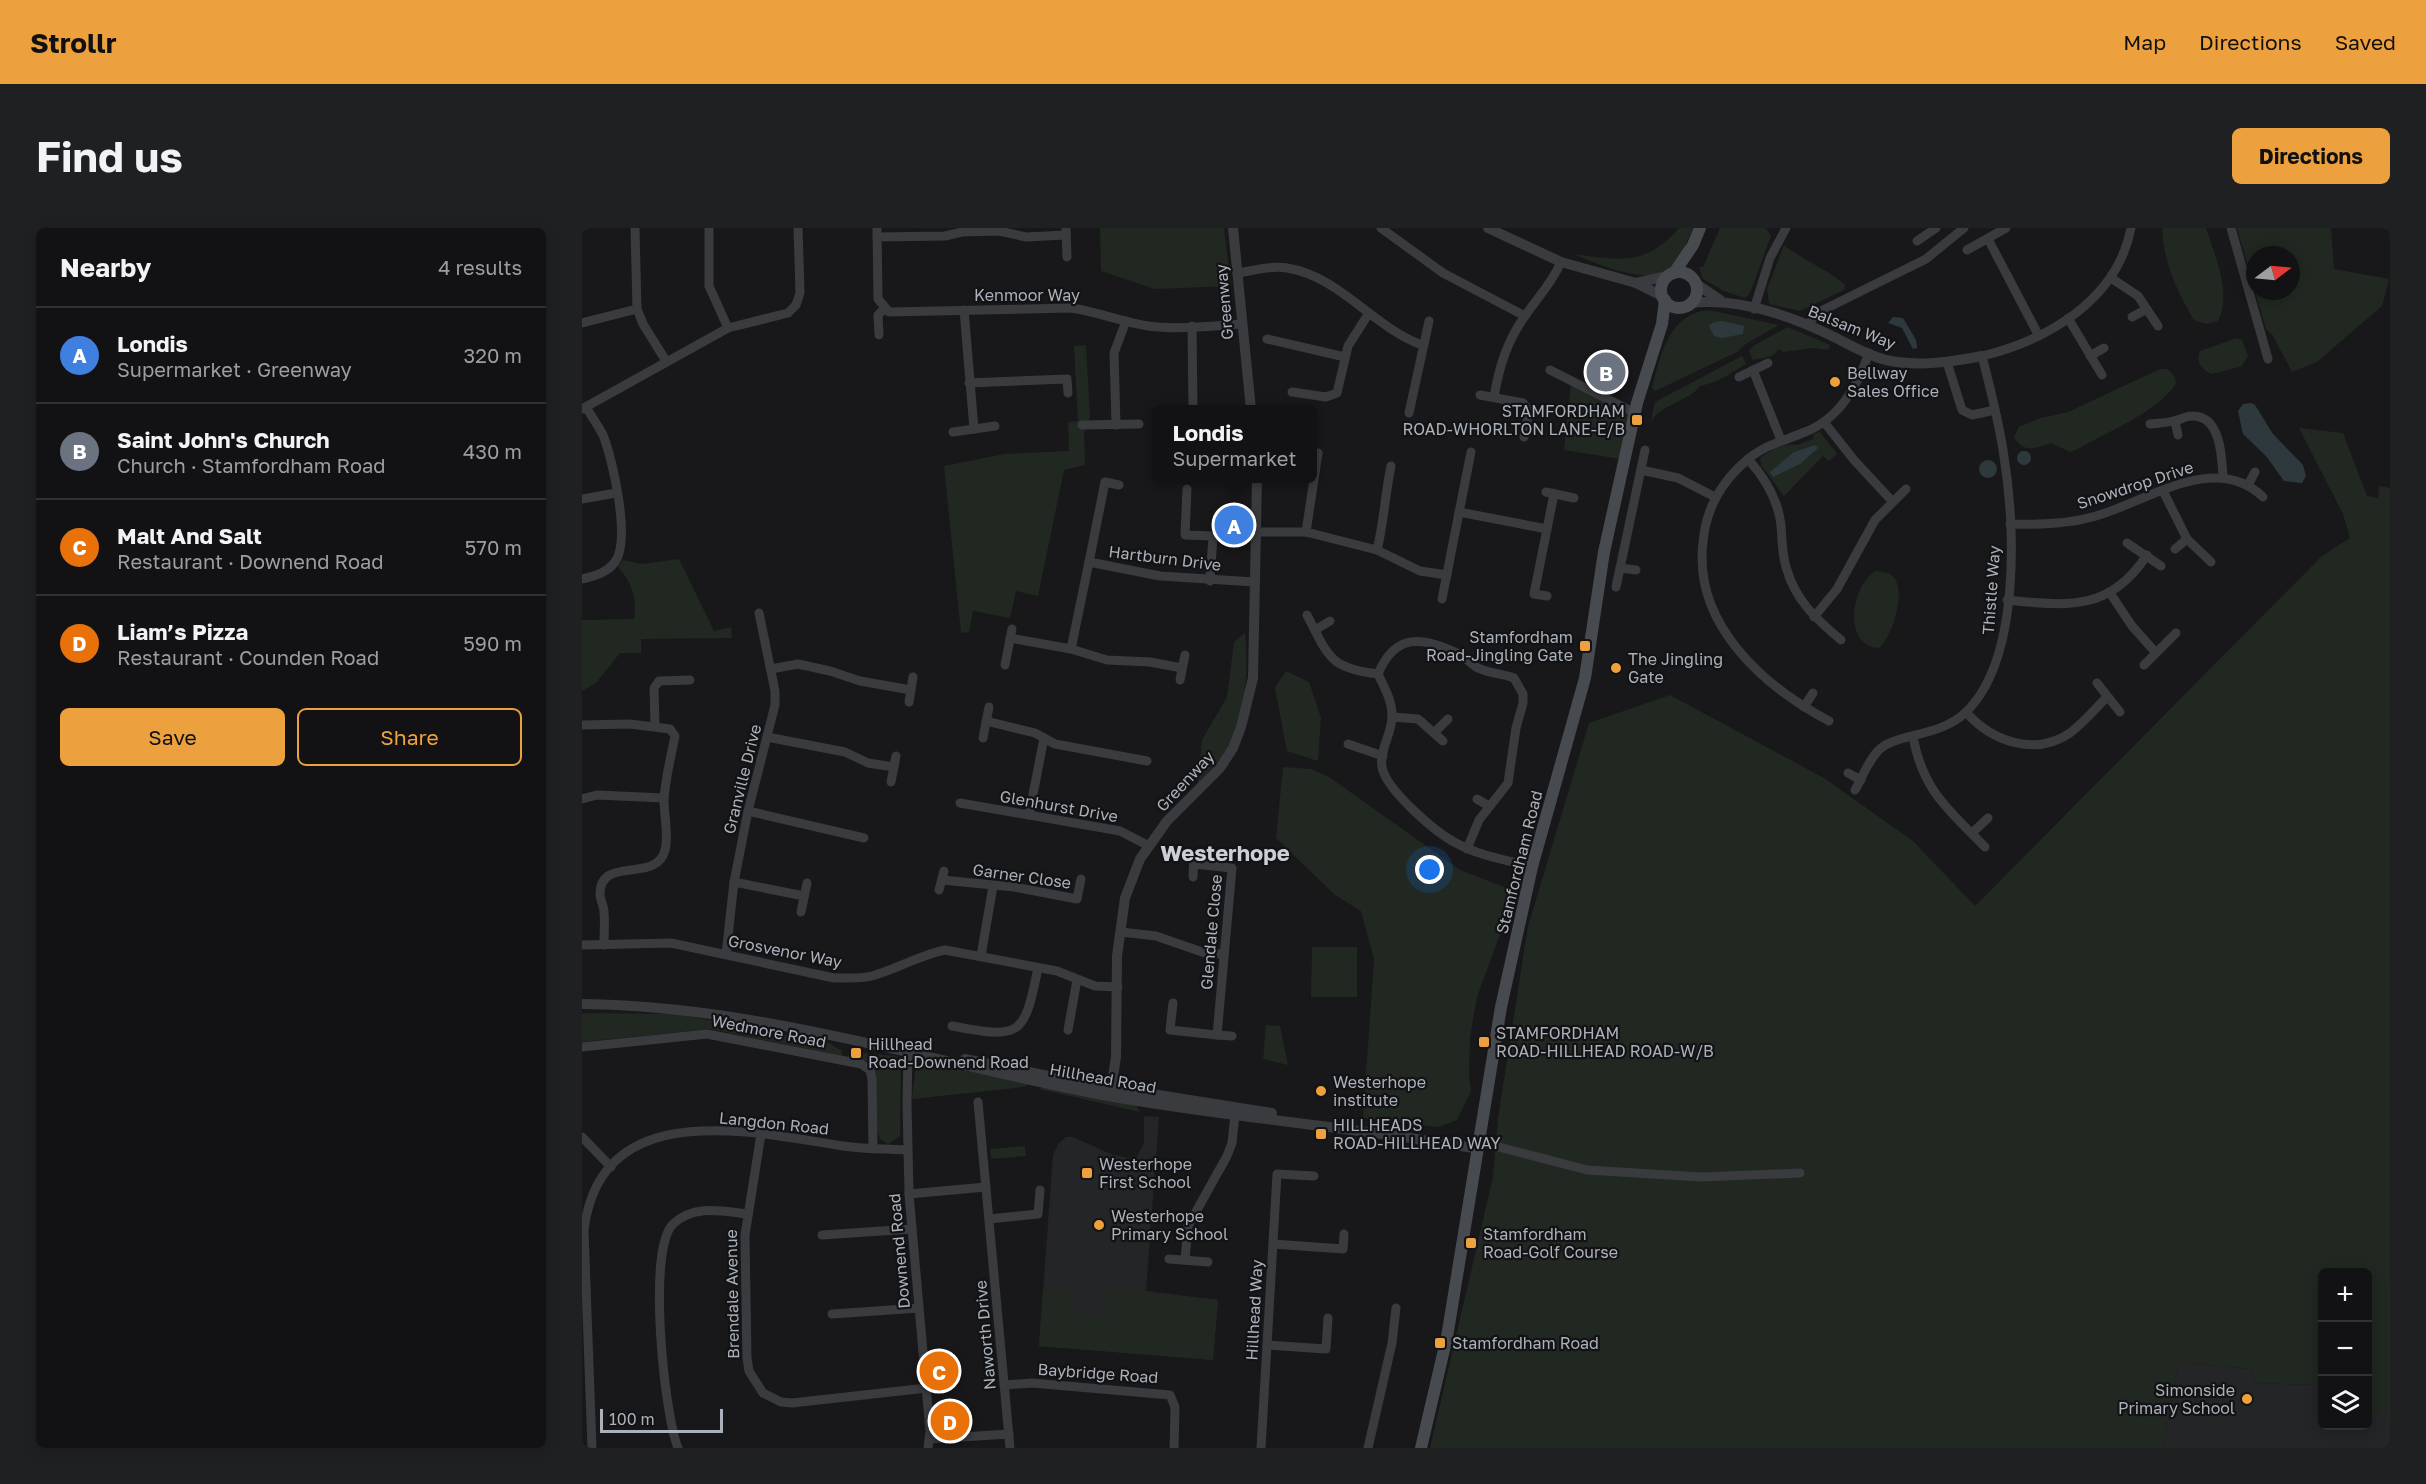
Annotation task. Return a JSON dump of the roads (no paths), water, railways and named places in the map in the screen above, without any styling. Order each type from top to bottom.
[{"type":"main road","points":[[1686,305],[1672,306],[1664,298],[1662,285],[1693,245],[1700,228]]},
{"type":"main road","points":[[1662,324],[1696,294],[1693,245]]},
{"type":"main road","points":[[1670,274],[1684,273],[1694,281]]},
{"type":"main road","name":"Stamfordham Road","points":[[1421,1448],[1447,1337],[1501,1007],[1532,867],[1585,678],[1604,552],[1635,413],[1662,324],[1664,298]]},
{"type":"street","points":[[635,228],[637,309],[643,324],[666,361]]},
{"type":"street","points":[[709,228],[709,286],[728,328]]},
{"type":"street","points":[[582,579],[605,571],[614,562],[621,549],[622,528],[602,434],[584,408],[728,328],[778,317],[796,305],[800,293],[798,228]]},
{"type":"street","name":"Greenway","points":[[1233,228],[1250,405]]},
{"type":"street","points":[[1381,228],[1443,273],[1525,316]]},
{"type":"street","points":[[1488,228],[1561,262],[1636,283],[1664,298]]},
{"type":"street","points":[[1754,309],[1770,258],[1786,228]]},
{"type":"street","points":[[1917,241],[1936,228]]},
{"type":"street","points":[[1808,325],[1817,313],[1926,259],[1964,228]]},
{"type":"street","points":[[1967,250],[2006,228]]},
{"type":"street","name":"Balsam Way","points":[[1694,281],[1720,300],[1808,325],[1869,353],[1897,362],[1947,362],[1982,356],[2039,336],[2068,318],[2097,294],[2111,278],[2124,252],[2131,228]]},
{"type":"street","points":[[2231,228],[2268,359]]},
{"type":"street","points":[[879,335],[878,315],[884,309],[878,299],[877,232],[945,236],[962,231],[999,231],[1026,237],[1066,232],[1067,257]]},
{"type":"street","points":[[1988,239],[2028,311],[2039,336]]},
{"type":"street","points":[[1494,397],[1500,363],[1525,316],[1546,291],[1561,262]]},
{"type":"street","points":[[1237,273],[1286,267],[1319,278],[1400,337],[1422,345]]},
{"type":"street","points":[[1636,283],[1670,274]]},
{"type":"street","points":[[2111,278],[2132,291],[2158,326]]},
{"type":"street","name":"Balsam Way","points":[[1686,305],[1720,300]]},
{"type":"street","name":"Kenmoor Way","points":[[884,309],[894,313],[1071,308],[1098,312],[1126,321],[1173,328],[1241,324]]},
{"type":"street","points":[[582,323],[637,309]]},
{"type":"street","points":[[2132,317],[2147,309]]},
{"type":"street","points":[[964,310],[974,429]]},
{"type":"street","points":[[1292,392],[1326,397],[1337,393],[1345,357],[1358,326],[1369,313]]},
{"type":"street","points":[[2068,318],[2102,375]]},
{"type":"street","points":[[1116,425],[1114,353],[1126,321]]},
{"type":"street","points":[[1409,413],[1429,321]]},
{"type":"street","points":[[1192,326],[1193,405]]},
{"type":"street","points":[[1267,339],[1345,357]]},
{"type":"street","points":[[2090,356],[2104,348]]},
{"type":"street","points":[[1829,721],[1804,707],[1775,686],[1738,650],[1714,614],[1704,584],[1701,560],[1706,522],[1715,497],[1748,459],[1781,440],[1806,432],[1824,422],[1852,392],[1869,353]]},
{"type":"street","name":"Thistle Way","points":[[1855,790],[1878,750],[1890,743],[1941,729],[1966,712],[1983,690],[1998,657],[2007,600],[2010,524],[2006,468],[1982,356]]},
{"type":"street","points":[[1947,362],[1962,410],[1971,415],[1995,410]]},
{"type":"street","points":[[1738,376],[1768,363]]},
{"type":"street","points":[[1550,370],[1635,413]]},
{"type":"street","points":[[1753,370],[1781,440]]},
{"type":"street","points":[[969,383],[1067,379],[1068,393]]},
{"type":"street","points":[[1480,395],[1523,403],[1528,411],[1524,437]]},
{"type":"street","points":[[2150,424],[2194,416],[2208,422],[2220,447],[2223,478]]},
{"type":"street","points":[[2175,421],[2178,435]]},
{"type":"street","points":[[1824,422],[1854,460],[1892,501]]},
{"type":"street","points":[[1082,425],[1139,424]]},
{"type":"street","points":[[953,432],[995,426]]},
{"type":"street","points":[[1616,587],[1645,450]]},
{"type":"street","points":[[1442,598],[1471,452]]},
{"type":"street","points":[[1317,460],[1318,453]]},
{"type":"street","points":[[1748,459],[1771,491],[1780,519],[1788,574],[1799,598],[1814,617],[1841,640]]},
{"type":"street","points":[[1377,550],[1384,522],[1390,466]]},
{"type":"street","points":[[1641,470],[1678,478],[1715,497]]},
{"type":"street","points":[[2248,485],[2255,472]]},
{"type":"street","name":"Snowdrop Drive","points":[[2010,524],[2082,519],[2120,508],[2188,482],[2223,478],[2248,485],[2263,497]]},
{"type":"street","points":[[1089,562],[1105,482],[1119,485]]},
{"type":"street","name":"Greenway","points":[[1110,1092],[1116,1057],[1120,932],[1125,898],[1140,859],[1167,821],[1220,768],[1233,748],[1241,727],[1252,678],[1257,483]]},
{"type":"street","points":[[1306,532],[1313,483]]},
{"type":"street","points":[[1187,489],[1185,535],[1213,536],[1210,581]]},
{"type":"street","points":[[1814,617],[1837,589],[1869,528],[1892,501],[1906,489]]},
{"type":"street","points":[[2163,490],[2175,520],[2187,539],[2211,562]]},
{"type":"street","points":[[582,499],[616,493]]},
{"type":"street","points":[[1547,596],[1534,594],[1547,529],[1550,493],[1574,498]]},
{"type":"street","points":[[1459,512],[1547,529]]},
{"type":"street","points":[[1257,532],[1306,532],[1377,550],[1420,571],[1447,575]]},
{"type":"street","points":[[2175,549],[2187,539]]},
{"type":"street","points":[[2127,543],[2160,566]]},
{"type":"street","points":[[2007,600],[2070,604],[2090,601],[2110,593],[2134,573],[2146,555]]},
{"type":"street","name":"Hartburn Drive","points":[[1071,649],[1089,562],[1160,576],[1210,581],[1255,582]]},
{"type":"street","points":[[1620,568],[1636,570]]},
{"type":"street","points":[[2110,593],[2132,626],[2156,652]]},
{"type":"street","name":"Granville Drive","points":[[726,954],[734,882],[748,811],[776,705],[759,613]]},
{"type":"street","points":[[1307,615],[1336,663],[1350,671],[1378,674]]},
{"type":"street","points":[[1315,630],[1330,621]]},
{"type":"street","points":[[2144,665],[2176,633]]},
{"type":"street","points":[[1005,665],[1011,634],[1107,660],[1150,662],[1182,668]]},
{"type":"street","points":[[1467,849],[1479,820],[1508,783],[1516,728],[1522,712],[1523,694],[1514,678],[1478,669],[1458,654],[1420,642],[1395,646],[1386,655],[1378,674],[1389,700],[1392,717],[1382,766],[1389,782],[1400,796],[1445,836],[1467,849],[1532,867]]},
{"type":"street","points":[[1180,680],[1185,655]]},
{"type":"street","points":[[771,669],[798,664],[830,670],[860,681],[911,690]]},
{"type":"street","points":[[909,702],[913,677]]},
{"type":"street","points":[[655,726],[654,688],[659,681],[690,680]]},
{"type":"street","points":[[2097,682],[2120,712]]},
{"type":"street","points":[[1804,707],[1813,693]]},
{"type":"street","points":[[1966,712],[1986,731],[2020,744],[2041,744],[2070,732],[2107,697]]},
{"type":"street","points":[[982,738],[989,707]]},
{"type":"street","points":[[1392,717],[1418,719],[1443,741]]},
{"type":"street","points":[[1434,733],[1448,719]]},
{"type":"street","points":[[986,721],[1035,733],[1055,744],[1148,760]]},
{"type":"street","points":[[582,725],[655,726],[670,729],[675,736],[664,798],[665,850],[659,861],[644,870],[622,870],[609,876],[603,883],[600,894],[604,912],[604,945]]},
{"type":"street","points":[[767,736],[845,752],[868,763],[894,768]]},
{"type":"street","points":[[1913,737],[1920,766],[1929,786],[1985,847]]},
{"type":"street","points":[[1029,815],[1044,738]]},
{"type":"street","points":[[1348,744],[1383,756]]},
{"type":"street","points":[[891,782],[896,756]]},
{"type":"street","points":[[1848,773],[1861,780]]},
{"type":"street","points":[[582,799],[597,795],[664,798]]},
{"type":"street","points":[[1477,799],[1489,806]]},
{"type":"street","name":"Glenhurst Drive","points":[[960,803],[1120,831],[1149,846]]},
{"type":"street","points":[[748,811],[864,838]]},
{"type":"street","points":[[1972,833],[1988,818]]},
{"type":"street","name":"Glendale Close","points":[[1193,877],[1194,854]]},
{"type":"street","name":"Glendale Close","points":[[1194,864],[1232,868],[1217,1035]]},
{"type":"street","name":"Garner Close","points":[[942,880],[1077,899],[1081,879]]},
{"type":"street","points":[[734,882],[804,896]]},
{"type":"street","points":[[801,912],[807,883]]},
{"type":"street","points":[[981,956],[993,886]]},
{"type":"street","points":[[1120,932],[1156,936],[1205,953],[1224,954]]},
{"type":"street","name":"Grosvenor Way","points":[[582,945],[671,943],[834,978],[854,978],[896,968],[930,953],[945,950],[1057,971],[1095,986],[1118,987]]},
{"type":"street","points":[[952,1026],[996,1034],[1010,1033],[1023,1022],[1030,1010],[1038,968]]},
{"type":"street","points":[[1068,1030],[1077,980]]},
{"type":"street","points":[[1173,1003],[1170,1030],[1232,1036]]},
{"type":"street","name":"Hillhead Road","points":[[582,1004],[677,1008],[709,1012],[811,1030],[956,1065],[1110,1092],[1152,1102],[1236,1109],[1422,1140],[1480,1145]]},
{"type":"street","name":"Wedmore Road","points":[[582,1047],[689,1034],[707,1034],[861,1064],[870,1070],[872,1079],[873,1149]]},
{"type":"street","name":"Downend Road","points":[[908,1052],[909,1194],[927,1388],[929,1444]]},
{"type":"street","points":[[1110,1092],[1236,1109],[1232,1143],[1227,1156],[1188,1226],[1185,1260]]},
{"type":"street","name":"Naworth Drive","points":[[978,1102],[1010,1448]]},
{"type":"street","name":"Langdon Road","points":[[592,1448],[585,1388],[584,1230],[591,1203],[611,1167],[638,1146],[669,1134],[713,1131],[761,1134],[873,1149],[907,1150]]},
{"type":"street","name":"Brendale Avenue","points":[[761,1134],[745,1235],[747,1358],[749,1371],[763,1393],[781,1402],[792,1403],[927,1388]]},
{"type":"street","points":[[582,1137],[611,1167]]},
{"type":"street","points":[[1480,1145],[1587,1170],[1701,1177],[1800,1173]]},
{"type":"street","name":"Hillhead Way","points":[[1261,1448],[1277,1174],[1314,1176]]},
{"type":"street","points":[[909,1194],[986,1187]]},
{"type":"street","points":[[989,1219],[1038,1214],[1040,1190]]},
{"type":"street","points":[[678,1448],[666,1396],[660,1305],[662,1244],[667,1231],[675,1222],[694,1212],[704,1210],[747,1214]]},
{"type":"street","points":[[822,1235],[912,1229]]},
{"type":"street","points":[[1273,1244],[1343,1249],[1344,1234]]},
{"type":"street","points":[[1169,1259],[1208,1262]]},
{"type":"street","points":[[832,1314],[919,1308]]},
{"type":"street","points":[[1368,1448],[1392,1343],[1396,1308]]},
{"type":"street","points":[[1267,1345],[1326,1349],[1328,1317]]},
{"type":"street","name":"Baybridge Road","points":[[1005,1385],[1032,1383],[1170,1395],[1175,1407],[1174,1448]]},
{"type":"street","points":[[929,1444],[1009,1434]]},
{"type":"place","name":"Saint John's Church","points":[[1606,372]]},
{"type":"place","name":"Bellway Sales Office","points":[[1835,382]]},
{"type":"place","name":"STAMFORDHAM ROAD-WHORLTON LANE-E/B","points":[[1637,420]]},
{"type":"place","name":"Londis","points":[[1234,525]]},
{"type":"place","name":"Stamfordham Road-Jingling Gate","points":[[1585,646]]},
{"type":"place","name":"The Jingling Gate","points":[[1616,668]]},
{"type":"place","name":"STAMFORDHAM ROAD-HILLHEAD ROAD-W/B","points":[[1484,1042]]},
{"type":"place","name":"Hillhead Road-Downend Road","points":[[856,1053]]},
{"type":"place","name":"Westerhope institute","points":[[1321,1091]]},
{"type":"place","name":"HILLHEADS ROAD-HILLHEAD WAY","points":[[1321,1134]]},
{"type":"place","name":"Westerhope First School","points":[[1087,1173]]},
{"type":"place","name":"Westerhope Primary School","points":[[1099,1225]]},
{"type":"place","name":"Stamfordham Road-Golf Course","points":[[1471,1243]]},
{"type":"place","name":"Stamfordham Road","points":[[1440,1343]]},
{"type":"place","name":"Malt And Salt","points":[[939,1371]]},
{"type":"place","name":"Simonside Primary School","points":[[2247,1399]]},
{"type":"place","name":"Liam’s Pizza","points":[[950,1421]]},
{"type":"district","name":"Westerhope","points":[[1225,852]]}]
